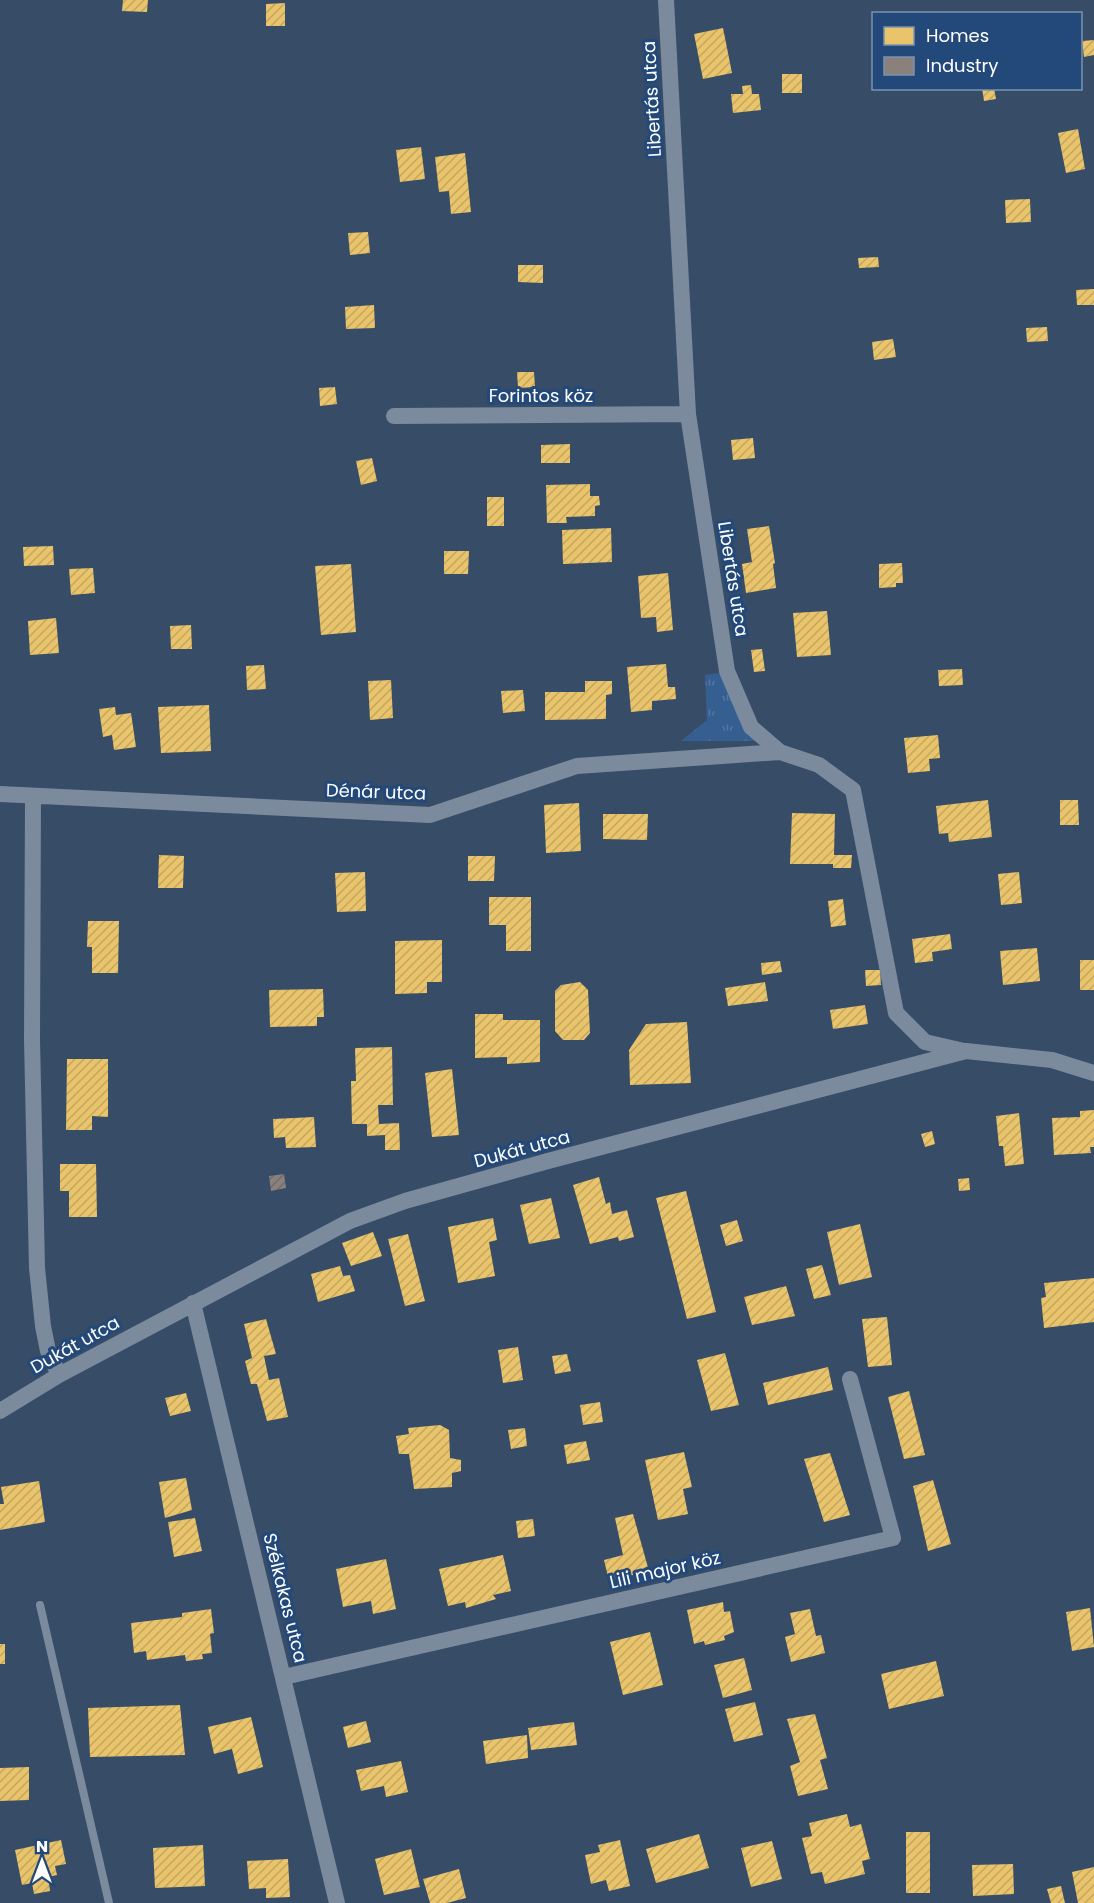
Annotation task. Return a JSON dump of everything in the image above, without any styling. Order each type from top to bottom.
[{"type":"street","name":"Libertás utca","points":[[666,0],[688,414],[727,671],[751,727],[780,752],[819,765],[854,790],[896,1013],[925,1042],[966,1051]]},
{"type":"street","name":"Forintos köz","points":[[394,416],[688,414]]},
{"type":"street","name":"Dénár utca","points":[[0,794],[429,815],[577,766],[780,752]]},
{"type":"street","points":[[33,796],[32,1040],[37,1268],[48,1351],[59,1375]]},
{"type":"street","name":"Dukát utca","points":[[0,1411],[59,1375],[350,1221],[405,1201],[966,1051],[1052,1060],[1094,1073]]},
{"type":"street","name":"Szélkakas utca","points":[[193,1303],[337,1903]]},
{"type":"street","name":"Lili major köz","points":[[284,1677],[893,1538],[850,1379]]},
{"type":"lane","points":[[40,1605],[109,1903]]},
{"type":"green space","points":[[720,673],[760,741],[681,741],[707,720],[705,675]]},
{"type":"building: Homes","points":[[123,0],[148,0],[147,12],[122,11]]},
{"type":"building: Homes","points":[[285,3],[285,26],[266,26],[266,4]]},
{"type":"building: Homes","points":[[723,28],[732,73],[703,79],[694,34]]},
{"type":"building: Homes","points":[[1094,40],[1094,55],[1084,57],[1082,41]]},
{"type":"building: Homes","points":[[782,74],[802,74],[802,93],[782,93]]},
{"type":"building: Homes","points":[[751,85],[752,94],[759,94],[761,110],[733,113],[731,94],[743,94],[742,86]]},
{"type":"building: Homes","points":[[982,90],[994,90],[996,99],[984,101]]},
{"type":"building: Homes","points":[[1078,129],[1085,169],[1066,173],[1058,133]]},
{"type":"building: Homes","points":[[421,147],[425,179],[400,182],[396,150]]},
{"type":"building: Homes","points":[[465,153],[471,212],[451,214],[449,191],[439,192],[435,157]]},
{"type":"building: Homes","points":[[1030,199],[1031,222],[1006,223],[1005,200]]},
{"type":"building: Homes","points":[[368,232],[370,253],[350,255],[348,233]]},
{"type":"building: Homes","points":[[878,257],[879,267],[859,268],[858,258]]},
{"type":"building: Homes","points":[[518,265],[543,265],[543,283],[518,282]]},
{"type":"building: Homes","points":[[1094,289],[1094,305],[1077,305],[1076,290]]},
{"type":"building: Homes","points":[[374,305],[375,328],[346,329],[345,307]]},
{"type":"building: Homes","points":[[1047,327],[1048,341],[1027,342],[1026,328]]},
{"type":"building: Homes","points":[[893,339],[896,357],[874,360],[872,342]]},
{"type":"building: Homes","points":[[517,372],[534,372],[535,387],[518,388]]},
{"type":"building: Homes","points":[[335,387],[337,404],[320,406],[319,388]]},
{"type":"building: Homes","points":[[753,438],[755,458],[733,460],[731,440]]},
{"type":"building: Homes","points":[[570,444],[570,463],[541,463],[541,445]]},
{"type":"building: Homes","points":[[372,458],[377,481],[361,485],[356,461]]},
{"type":"building: Homes","points":[[590,484],[590,496],[599,496],[600,505],[595,506],[595,516],[566,517],[567,523],[547,523],[546,485]]},
{"type":"building: Homes","points":[[487,497],[504,497],[504,526],[487,526]]},
{"type":"building: Homes","points":[[769,526],[775,563],[773,564],[776,588],[746,593],[742,564],[752,562],[747,529]]},
{"type":"building: Homes","points":[[611,528],[612,562],[563,564],[562,530]]},
{"type":"building: Homes","points":[[53,546],[54,565],[24,566],[23,547]]},
{"type":"building: Homes","points":[[444,551],[469,551],[468,574],[444,574]]},
{"type":"building: Homes","points":[[902,563],[903,583],[896,583],[896,587],[879,588],[879,564]]},
{"type":"building: Homes","points":[[351,564],[356,632],[321,635],[315,566]]},
{"type":"building: Homes","points":[[93,568],[95,593],[71,595],[69,569]]},
{"type":"building: Homes","points":[[668,573],[673,630],[657,632],[656,617],[641,618],[638,576]]},
{"type":"building: Homes","points":[[827,611],[831,655],[797,657],[793,613]]},
{"type":"building: Homes","points":[[56,618],[59,653],[30,655],[28,621]]},
{"type":"building: Homes","points":[[191,625],[192,649],[171,649],[170,626]]},
{"type":"building: Homes","points":[[762,649],[765,671],[754,672],[751,650]]},
{"type":"building: Homes","points":[[666,664],[668,687],[675,687],[676,699],[652,701],[652,710],[631,712],[627,667]]},
{"type":"building: Homes","points":[[264,665],[266,689],[247,690],[246,666]]},
{"type":"building: Homes","points":[[962,669],[963,685],[939,686],[938,670]]},
{"type":"building: Homes","points":[[391,680],[393,718],[370,720],[368,681]]},
{"type":"building: Homes","points":[[585,681],[612,681],[612,694],[606,695],[606,719],[545,720],[545,692],[585,692]]},
{"type":"building: Homes","points":[[523,690],[525,711],[503,713],[501,691]]},
{"type":"building: Homes","points":[[209,705],[211,751],[161,753],[158,707]]},
{"type":"building: Homes","points":[[115,707],[116,715],[131,713],[136,747],[114,750],[112,735],[103,737],[99,709]]},
{"type":"building: Homes","points":[[938,735],[940,758],[929,759],[930,771],[908,773],[904,738]]},
{"type":"building: Homes","points":[[988,800],[992,837],[949,842],[948,833],[939,834],[936,806]]},
{"type":"building: Homes","points":[[1060,800],[1078,800],[1079,825],[1060,825]]},
{"type":"building: Homes","points":[[579,803],[581,851],[546,853],[544,805]]},
{"type":"building: Homes","points":[[792,813],[835,814],[834,855],[852,855],[851,868],[833,868],[833,864],[790,864]]},
{"type":"building: Homes","points":[[603,814],[648,814],[647,840],[603,839]]},
{"type":"building: Homes","points":[[159,855],[184,856],[183,888],[158,888]]},
{"type":"building: Homes","points":[[468,856],[495,856],[494,881],[468,881]]},
{"type":"building: Homes","points":[[365,872],[366,911],[337,912],[335,873]]},
{"type":"building: Homes","points":[[1019,872],[1022,903],[1001,905],[998,874]]},
{"type":"building: Homes","points":[[489,897],[531,897],[531,951],[506,951],[506,925],[489,925]]},
{"type":"building: Homes","points":[[843,899],[846,925],[831,927],[828,901]]},
{"type":"building: Homes","points":[[88,921],[119,921],[118,973],[92,973],[92,947],[87,947]]},
{"type":"building: Homes","points":[[950,934],[952,949],[932,952],[933,961],[915,963],[912,939]]},
{"type":"building: Homes","points":[[442,940],[442,982],[427,982],[427,993],[395,994],[395,941]]},
{"type":"building: Homes","points":[[1037,948],[1040,981],[1003,985],[1000,951]]},
{"type":"building: Homes","points":[[1080,960],[1094,960],[1094,990],[1080,990]]},
{"type":"building: Homes","points":[[780,961],[782,972],[762,975],[761,963]]},
{"type":"building: Homes","points":[[865,970],[880,970],[881,985],[866,986]]},
{"type":"building: Homes","points":[[580,982],[588,990],[590,1033],[584,1040],[563,1040],[555,1031],[555,991],[561,985]]},
{"type":"building: Homes","points":[[765,982],[768,1001],[728,1006],[725,988]]},
{"type":"building: Homes","points":[[323,989],[324,1017],[317,1017],[317,1026],[270,1027],[269,990]]},
{"type":"building: Homes","points":[[865,1005],[868,1024],[833,1029],[830,1010]]},
{"type":"building: Homes","points":[[475,1014],[503,1014],[503,1020],[540,1020],[540,1062],[507,1064],[507,1057],[475,1058]]},
{"type":"building: Homes","points":[[687,1022],[691,1083],[630,1085],[629,1050],[646,1024]]},
{"type":"building: Homes","points":[[392,1047],[393,1105],[378,1105],[379,1124],[399,1123],[400,1150],[385,1150],[385,1135],[367,1136],[367,1124],[352,1124],[351,1081],[356,1081],[355,1048]]},
{"type":"building: Homes","points":[[67,1059],[108,1059],[108,1117],[92,1116],[92,1130],[66,1130]]},
{"type":"building: Homes","points":[[452,1069],[459,1135],[432,1137],[425,1073]]},
{"type":"building: Homes","points":[[1094,1110],[1094,1147],[1090,1147],[1091,1153],[1054,1155],[1052,1118],[1080,1117],[1080,1111]]},
{"type":"building: Homes","points":[[1019,1113],[1024,1164],[1005,1166],[1003,1146],[999,1146],[996,1116]]},
{"type":"building: Homes","points":[[314,1117],[316,1147],[286,1148],[285,1137],[274,1138],[273,1119]]},
{"type":"building: Homes","points":[[932,1131],[935,1144],[925,1147],[921,1134]]},
{"type":"building: Homes","points":[[60,1164],[96,1164],[97,1217],[69,1217],[69,1191],[60,1191]]},
{"type":"building: Homes","points":[[599,1177],[606,1204],[610,1202],[612,1214],[627,1210],[634,1237],[619,1241],[618,1237],[590,1244],[573,1185]]},
{"type":"building: Homes","points":[[969,1178],[970,1190],[959,1191],[958,1179]]},
{"type":"building: Homes","points":[[686,1191],[716,1312],[687,1319],[656,1198]]},
{"type":"building: Homes","points":[[551,1198],[560,1238],[529,1244],[520,1205]]},
{"type":"building: Homes","points":[[493,1218],[497,1240],[489,1242],[495,1276],[458,1283],[448,1227]]},
{"type":"building: Homes","points":[[737,1220],[743,1241],[726,1246],[720,1225]]},
{"type":"building: Homes","points":[[860,1224],[872,1277],[839,1285],[827,1232]]},
{"type":"building: Homes","points":[[373,1232],[382,1256],[351,1266],[342,1243]]},
{"type":"building: Homes","points":[[408,1234],[425,1301],[405,1306],[388,1239]]},
{"type":"building: Homes","points":[[822,1265],[831,1295],[814,1299],[806,1269]]},
{"type":"building: Homes","points":[[340,1266],[343,1276],[350,1275],[355,1291],[318,1302],[311,1274]]},
{"type":"building: Homes","points":[[1094,1278],[1094,1322],[1044,1328],[1041,1298],[1046,1297],[1044,1283]]},
{"type":"building: Homes","points":[[786,1286],[795,1316],[752,1325],[744,1297]]},
{"type":"building: Homes","points":[[887,1317],[892,1365],[868,1367],[862,1319]]},
{"type":"building: Homes","points":[[266,1319],[276,1354],[264,1356],[269,1380],[279,1378],[288,1417],[267,1421],[257,1384],[251,1384],[245,1361],[252,1358],[244,1324]]},
{"type":"building: Homes","points":[[518,1347],[523,1380],[503,1383],[498,1350]]},
{"type":"building: Homes","points":[[725,1353],[739,1405],[711,1411],[697,1360]]},
{"type":"building: Homes","points":[[567,1354],[571,1371],[555,1374],[552,1356]]},
{"type":"building: Homes","points":[[828,1367],[833,1390],[768,1405],[763,1383]]},
{"type":"building: Homes","points":[[909,1391],[925,1455],[904,1459],[888,1397]]},
{"type":"building: Homes","points":[[186,1393],[191,1411],[170,1416],[165,1398]]},
{"type":"building: Homes","points":[[600,1402],[603,1422],[583,1425],[580,1405]]},
{"type":"building: Homes","points":[[440,1425],[449,1430],[450,1458],[461,1460],[461,1471],[452,1473],[452,1487],[414,1489],[409,1454],[399,1454],[396,1436],[409,1434],[408,1428]]},
{"type":"building: Homes","points":[[525,1428],[527,1446],[511,1449],[508,1430]]},
{"type":"building: Homes","points":[[586,1441],[590,1460],[567,1464],[564,1445]]},
{"type":"building: Homes","points":[[684,1452],[692,1487],[683,1489],[688,1514],[658,1520],[645,1460]]},
{"type":"building: Homes","points":[[830,1453],[850,1515],[824,1522],[804,1459]]},
{"type":"building: Homes","points":[[186,1478],[192,1510],[165,1518],[159,1482]]},
{"type":"building: Homes","points":[[933,1480],[951,1544],[928,1551],[913,1486]]},
{"type":"building: Homes","points":[[39,1481],[45,1522],[0,1530],[0,1504],[4,1504],[1,1487]]},
{"type":"building: Homes","points":[[633,1514],[649,1571],[609,1581],[604,1560],[623,1555],[615,1518]]},
{"type":"building: Homes","points":[[195,1518],[202,1551],[174,1557],[168,1522]]},
{"type":"building: Homes","points":[[533,1519],[535,1536],[518,1538],[516,1521]]},
{"type":"building: Homes","points":[[503,1555],[511,1591],[493,1595],[496,1599],[466,1608],[465,1602],[448,1606],[439,1569]]},
{"type":"building: Homes","points":[[386,1559],[396,1609],[373,1614],[371,1601],[343,1607],[336,1569]]},
{"type":"building: Homes","points":[[723,1602],[724,1612],[730,1611],[734,1632],[724,1636],[725,1640],[705,1645],[704,1641],[694,1644],[687,1610]]},
{"type":"building: Homes","points":[[1090,1608],[1094,1647],[1072,1651],[1066,1612]]},
{"type":"building: Homes","points":[[211,1609],[214,1633],[210,1634],[212,1653],[202,1654],[203,1659],[186,1661],[185,1655],[147,1660],[146,1651],[134,1653],[131,1623],[182,1617],[182,1613]]},
{"type":"building: Homes","points":[[810,1609],[816,1636],[821,1635],[825,1653],[791,1662],[785,1637],[795,1634],[790,1613]]},
{"type":"building: Homes","points":[[650,1632],[663,1685],[623,1695],[610,1642]]},
{"type":"building: Homes","points":[[0,1644],[5,1644],[5,1664],[0,1664]]},
{"type":"building: Homes","points":[[744,1658],[752,1690],[723,1698],[714,1665]]},
{"type":"building: Homes","points":[[936,1661],[944,1696],[889,1709],[881,1674]]},
{"type":"building: Homes","points":[[755,1702],[763,1735],[734,1742],[725,1709]]},
{"type":"building: Homes","points":[[180,1705],[185,1755],[90,1757],[88,1708]]},
{"type":"building: Homes","points":[[815,1714],[827,1758],[820,1760],[828,1789],[798,1796],[790,1766],[800,1762],[787,1719]]},
{"type":"building: Homes","points":[[251,1717],[263,1767],[238,1774],[232,1749],[214,1754],[208,1727]]},
{"type":"building: Homes","points":[[366,1721],[371,1742],[348,1748],[343,1727]]},
{"type":"building: Homes","points":[[574,1722],[577,1745],[531,1750],[528,1728]]},
{"type":"building: Homes","points":[[527,1735],[528,1758],[486,1764],[483,1741]]},
{"type":"building: Homes","points":[[401,1761],[408,1792],[386,1797],[384,1786],[361,1791],[356,1770]]},
{"type":"building: Homes","points":[[29,1767],[29,1800],[0,1801],[0,1768]]},
{"type":"building: Homes","points":[[847,1814],[850,1827],[861,1824],[870,1859],[862,1861],[865,1874],[825,1884],[822,1872],[811,1874],[802,1838],[812,1836],[809,1823]]},
{"type":"building: Homes","points":[[906,1832],[930,1832],[930,1893],[906,1893]]},
{"type":"building: Homes","points":[[699,1834],[709,1868],[656,1883],[646,1849]]},
{"type":"building: Homes","points":[[61,1840],[66,1864],[55,1866],[57,1875],[48,1877],[50,1891],[34,1894],[32,1883],[22,1885],[15,1850]]},
{"type":"building: Homes","points":[[620,1840],[630,1886],[609,1891],[606,1880],[591,1884],[585,1855],[600,1852],[598,1845]]},
{"type":"building: Homes","points":[[772,1841],[782,1879],[751,1887],[741,1848]]},
{"type":"building: Homes","points":[[203,1845],[205,1886],[155,1888],[153,1848]]},
{"type":"building: Homes","points":[[411,1849],[420,1887],[384,1895],[375,1859]]},
{"type":"building: Homes","points":[[288,1859],[290,1897],[266,1898],[266,1888],[249,1889],[247,1861]]},
{"type":"building: Homes","points":[[1013,1864],[1014,1894],[973,1896],[972,1865]]},
{"type":"building: Homes","points":[[1094,1867],[1094,1903],[1078,1903],[1072,1872]]},
{"type":"building: Homes","points":[[459,1869],[466,1898],[447,1903],[430,1903],[423,1879]]},
{"type":"building: Homes","points":[[1061,1886],[1065,1903],[1051,1903],[1047,1889]]},
{"type":"building: Industry","points":[[284,1174],[286,1188],[271,1191],[269,1176]]}]
